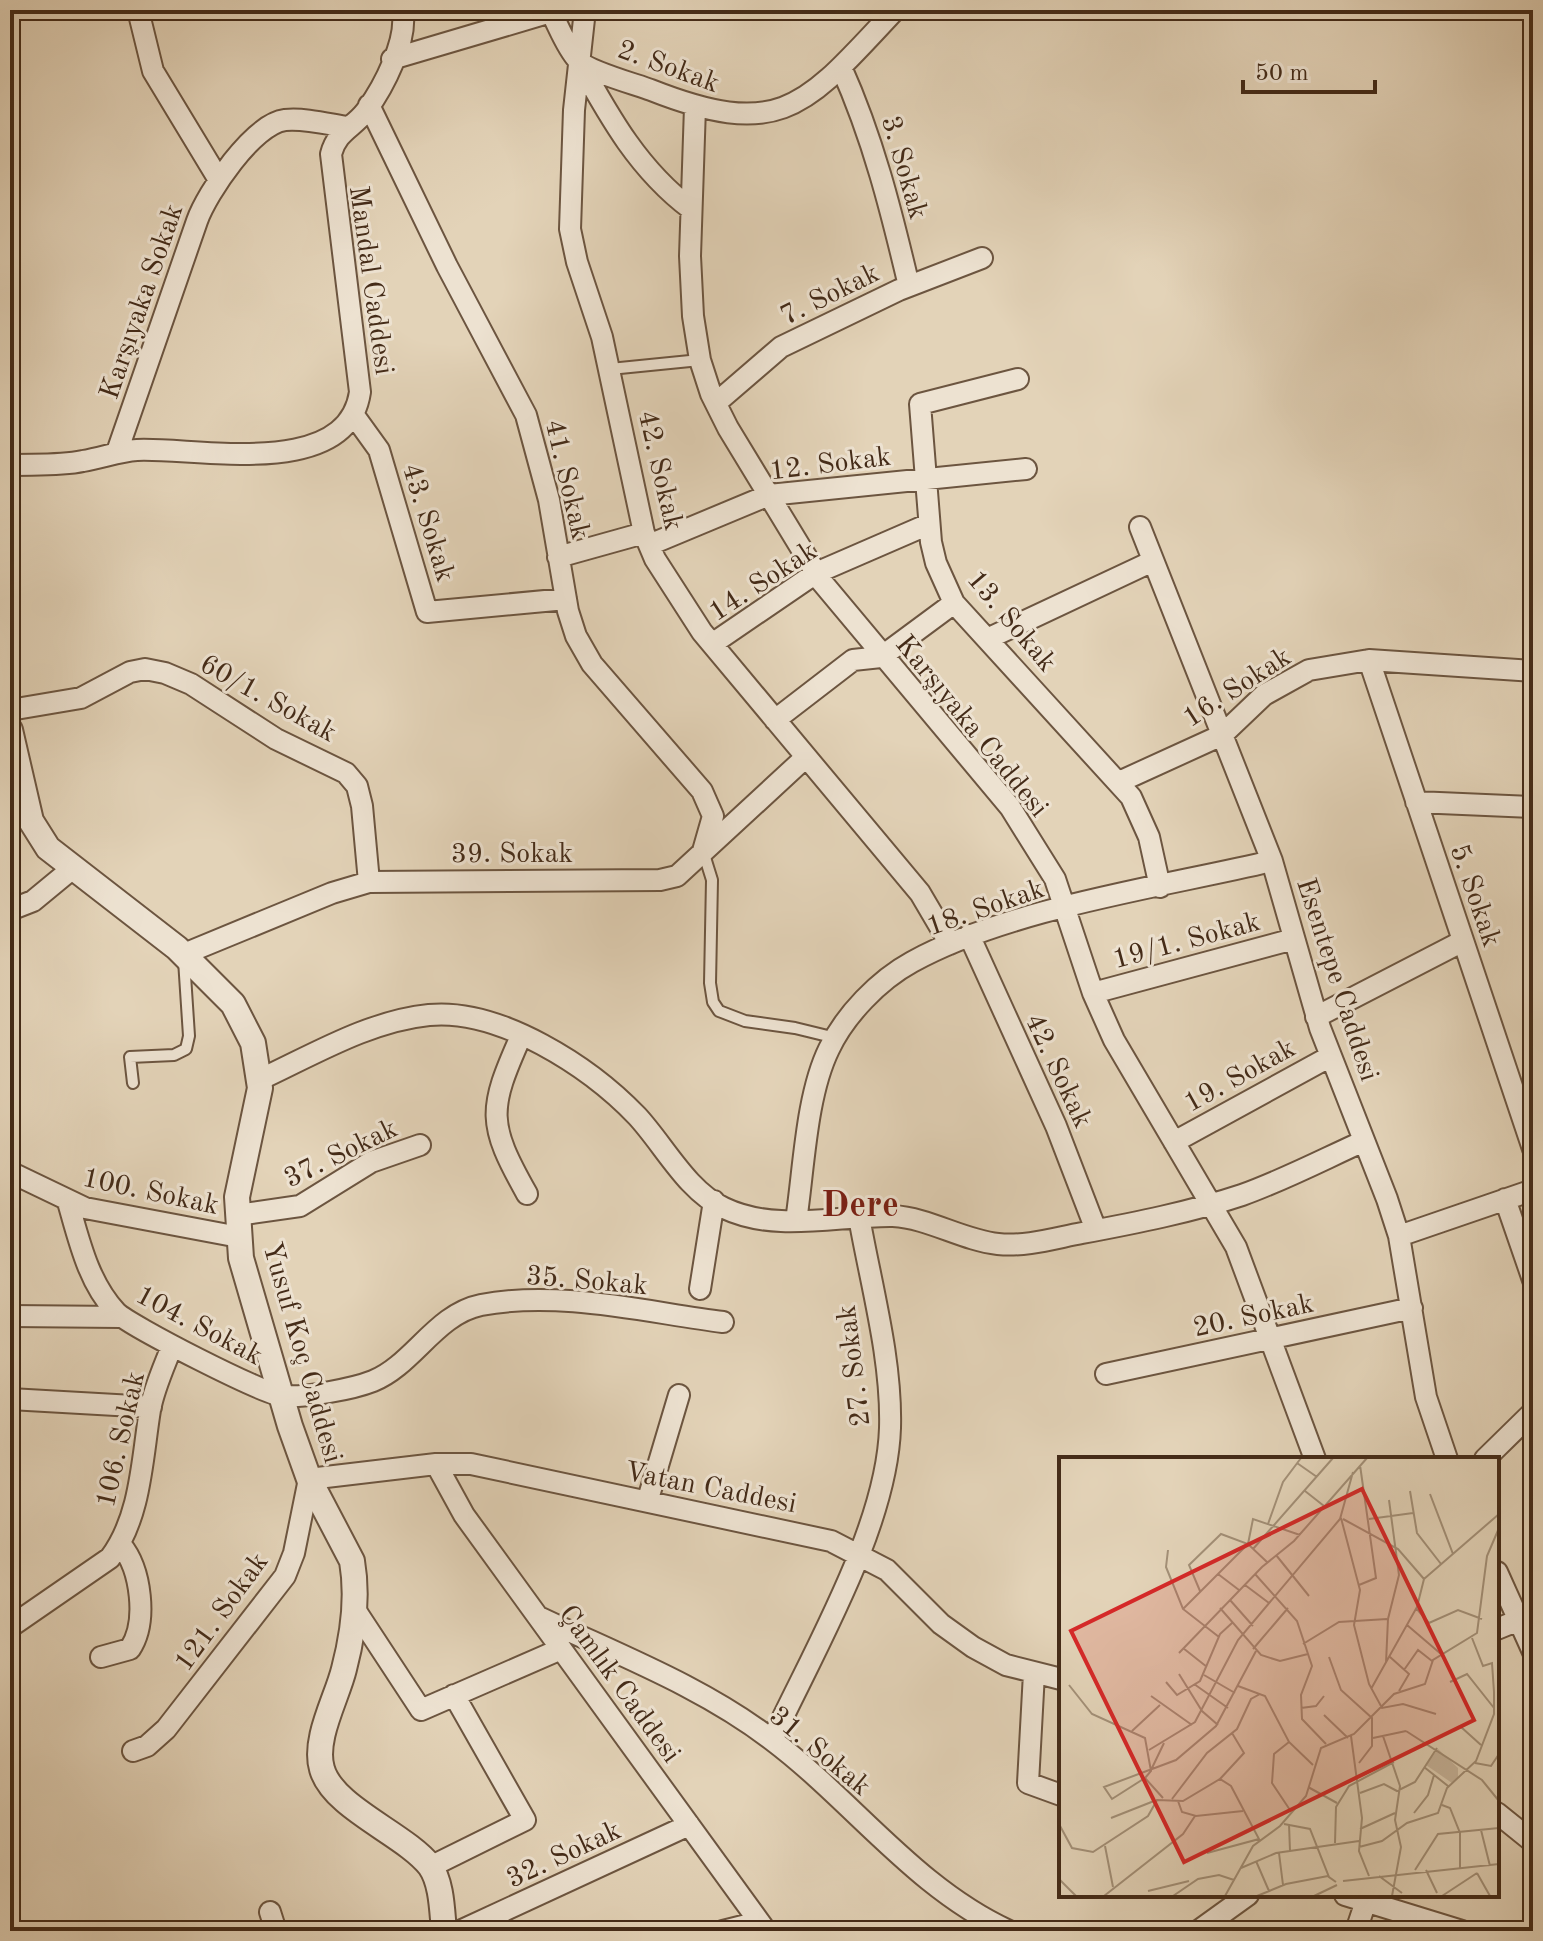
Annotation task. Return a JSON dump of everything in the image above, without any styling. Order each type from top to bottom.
[{"type":"street","points":[[138,10],[153,71],[219,180]]},
{"type":"street","name":"Mandal Caddesi","points":[[10,465],[63,464],[146,449],[287,454],[328,436],[353,414],[360,392],[330,167],[333,143],[369,105],[392,59],[401,32],[402,10]]},
{"type":"street","name":"42. Sokak","points":[[585,10],[570,176],[570,229],[610,369],[647,539],[677,596],[712,644],[960,940],[1056,1126],[1096,1230]]},
{"type":"street","name":"2. Sokak","points":[[579,62],[695,107],[723,114],[769,114],[794,103],[841,67],[895,10]]},
{"type":"street","name":"2. Sokak","points":[[392,59],[551,11],[618,133],[667,190],[691,209]]},
{"type":"street","name":"3. Sokak","points":[[841,67],[866,124],[909,286]]},
{"type":"street","name":"41. Sokak","points":[[369,105],[441,254],[526,415],[539,454],[566,599],[576,636],[592,664],[708,802],[713,816],[703,851]]},
{"type":"street","name":"Karşıyaka Caddesi","points":[[695,107],[691,209],[693,316],[700,360],[716,403],[816,573],[881,657],[1010,807],[1055,879],[1093,993],[1114,1040],[1236,1247],[1273,1339],[1288,1394],[1314,1457]]},
{"type":"street","name":"Karşıyaka Sokak","points":[[117,452],[202,205],[219,180],[273,124],[285,120],[347,127]]},
{"type":"street","name":"7. Sokak","points":[[716,403],[781,347],[909,286],[982,258]]},
{"type":"street","name":"13. Sokak","points":[[1018,379],[920,404],[929,524],[936,563],[954,603],[1131,797],[1149,837],[1160,887]]},
{"type":"street","name":"43. Sokak","points":[[353,414],[379,450],[427,612],[566,599]]},
{"type":"street","name":"12. Sokak","points":[[558,557],[647,539],[769,495],[1026,469]]},
{"type":"street","name":"14. Sokak","points":[[712,644],[816,573],[929,524]]},
{"type":"street","name":"Esentepe Caddesi","points":[[1140,527],[1272,861],[1316,1017],[1399,1236],[1426,1397],[1446,1457]]},
{"type":"street","points":[[987,639],[1153,561]]},
{"type":"street","points":[[775,720],[853,660],[881,657],[954,603]]},
{"type":"street","name":"16. Sokak","points":[[1119,782],[1222,735],[1284,681],[1309,670],[1369,660],[1533,671]]},
{"type":"street","name":"5. Sokak","points":[[1369,660],[1533,1149]]},
{"type":"street","name":"60/1. Sokak","points":[[10,710],[81,698],[130,672],[145,669],[191,684],[276,739],[336,765],[357,786],[369,882]]},
{"type":"street","name":"Yusuf Koç Caddesi","points":[[10,730],[31,821],[48,848],[140,916],[184,954],[233,1004],[253,1043],[259,1080],[258,1109],[241,1175],[238,1226],[241,1258],[281,1397],[309,1479],[352,1561],[354,1608],[345,1665],[320,1750],[322,1770],[334,1789],[430,1867]]},
{"type":"street","name":"39. Sokak","points":[[184,954],[332,893],[369,882],[660,880],[677,876],[806,757]]},
{"type":"street","points":[[1416,802],[1533,807]]},
{"type":"street","name":"18. Sokak","points":[[796,1221],[816,1090],[836,1038],[851,1015],[910,963],[960,940],[1065,909],[1272,861]]},
{"type":"street","points":[[10,910],[33,901],[73,868]]},
{"type":"street","name":"19/1. Sokak","points":[[1093,993],[1294,939]]},
{"type":"street","points":[[1316,1017],[1463,941]]},
{"type":"street","points":[[259,1080],[376,1027],[431,1015],[461,1017],[521,1036],[590,1074],[618,1097],[671,1159],[721,1207],[759,1219],[796,1221],[898,1217],[999,1244],[1024,1244],[1096,1230],[1242,1195],[1364,1141]]},
{"type":"street","points":[[521,1036],[498,1089],[495,1125],[503,1151],[527,1194]]},
{"type":"street","name":"19. Sokak","points":[[1174,1142],[1331,1056]]},
{"type":"street","name":"37. Sokak","points":[[238,1226],[300,1206],[371,1162],[420,1145]]},
{"type":"street","name":"100. Sokak","points":[[10,1172],[68,1202],[109,1214],[238,1226]]},
{"type":"street","points":[[1399,1236],[1533,1190]]},
{"type":"street","points":[[1505,1199],[1533,1280]]},
{"type":"street","points":[[700,1289],[714,1201]]},
{"type":"street","name":"104. Sokak","points":[[68,1202],[92,1277],[121,1317],[172,1346],[281,1397]]},
{"type":"street","name":"27. Sokak","points":[[859,1217],[884,1362],[890,1427],[885,1468],[873,1518],[859,1553]]},
{"type":"street","name":"35. Sokak","points":[[281,1397],[373,1381],[395,1368],[446,1323],[476,1306],[511,1300],[542,1300],[723,1322]]},
{"type":"street","name":"20. Sokak","points":[[1106,1374],[1412,1308]]},
{"type":"street","points":[[10,1316],[121,1317]]},
{"type":"street","name":"106. Sokak","points":[[121,1545],[144,1461],[151,1407],[172,1346]]},
{"type":"street","points":[[648,1499],[679,1395]]},
{"type":"street","points":[[10,1399],[151,1407]]},
{"type":"street","points":[[1487,1457],[1533,1412]]},
{"type":"street","name":"Vatan Caddesi","points":[[309,1479],[436,1464],[508,1470],[596,1492],[648,1499],[787,1529],[831,1541],[887,1570],[941,1624],[973,1647],[1006,1665],[1059,1679]]},
{"type":"street","name":"Çamlık Caddesi","points":[[436,1464],[464,1515],[763,1927]]},
{"type":"street","name":"121. Sokak","points":[[133,1751],[147,1746],[166,1729],[273,1596],[294,1553],[309,1479]]},
{"type":"street","points":[[10,1627],[110,1558],[121,1545],[131,1558],[137,1577],[137,1632],[130,1649],[101,1657]]},
{"type":"street","points":[[772,1740],[859,1553]]},
{"type":"street","points":[[1499,1576],[1533,1652]]},
{"type":"street","points":[[354,1608],[421,1710],[561,1649]]},
{"type":"street","name":"31. Sokak","points":[[537,1616],[694,1691],[772,1740],[943,1891],[979,1917],[1009,1931]]},
{"type":"street","points":[[1499,1628],[1519,1620]]},
{"type":"street","points":[[1034,1673],[1028,1783],[1059,1794]]},
{"type":"street","points":[[444,1931],[439,1890],[430,1867],[525,1820],[454,1695]]},
{"type":"street","points":[[1499,1815],[1533,1842]]},
{"type":"street","name":"32. Sokak","points":[[460,1931],[689,1825]]},
{"type":"street","points":[[1198,1931],[1245,1897]]},
{"type":"street","points":[[1352,1897],[1462,1931]]},
{"type":"street","points":[[1356,1931],[1366,1901]]},
{"type":"street","points":[[723,1931],[763,1927]]},
{"type":"lane","points":[[610,369],[700,360]]},
{"type":"lane","points":[[703,851],[712,880],[710,983],[713,1002],[719,1011],[745,1021],[836,1038]]},
{"type":"lane","points":[[133,1083],[130,1057],[174,1055],[186,1049],[189,1036],[184,954]]},
{"type":"district","name":"Dere","points":[[860,1203]]}]
